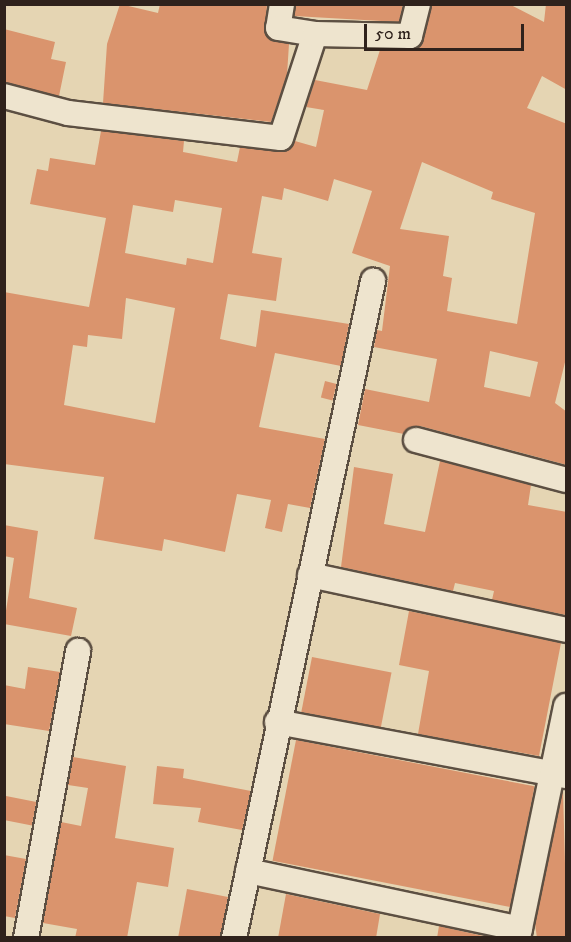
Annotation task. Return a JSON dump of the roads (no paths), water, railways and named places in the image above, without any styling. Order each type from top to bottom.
[{"type":"street","points":[[282,4],[278,28],[315,34],[410,36],[418,4]]},
{"type":"street","points":[[4,96],[68,112],[281,138],[315,34]]},
{"type":"street","points":[[234,938],[277,722],[373,280]]},
{"type":"street","points":[[416,440],[567,480]]},
{"type":"street","points":[[310,575],[567,630]]},
{"type":"street","points":[[27,938],[78,651]]},
{"type":"street","points":[[248,871],[519,933],[561,775],[567,706]]},
{"type":"street","points":[[277,722],[561,775]]}]
